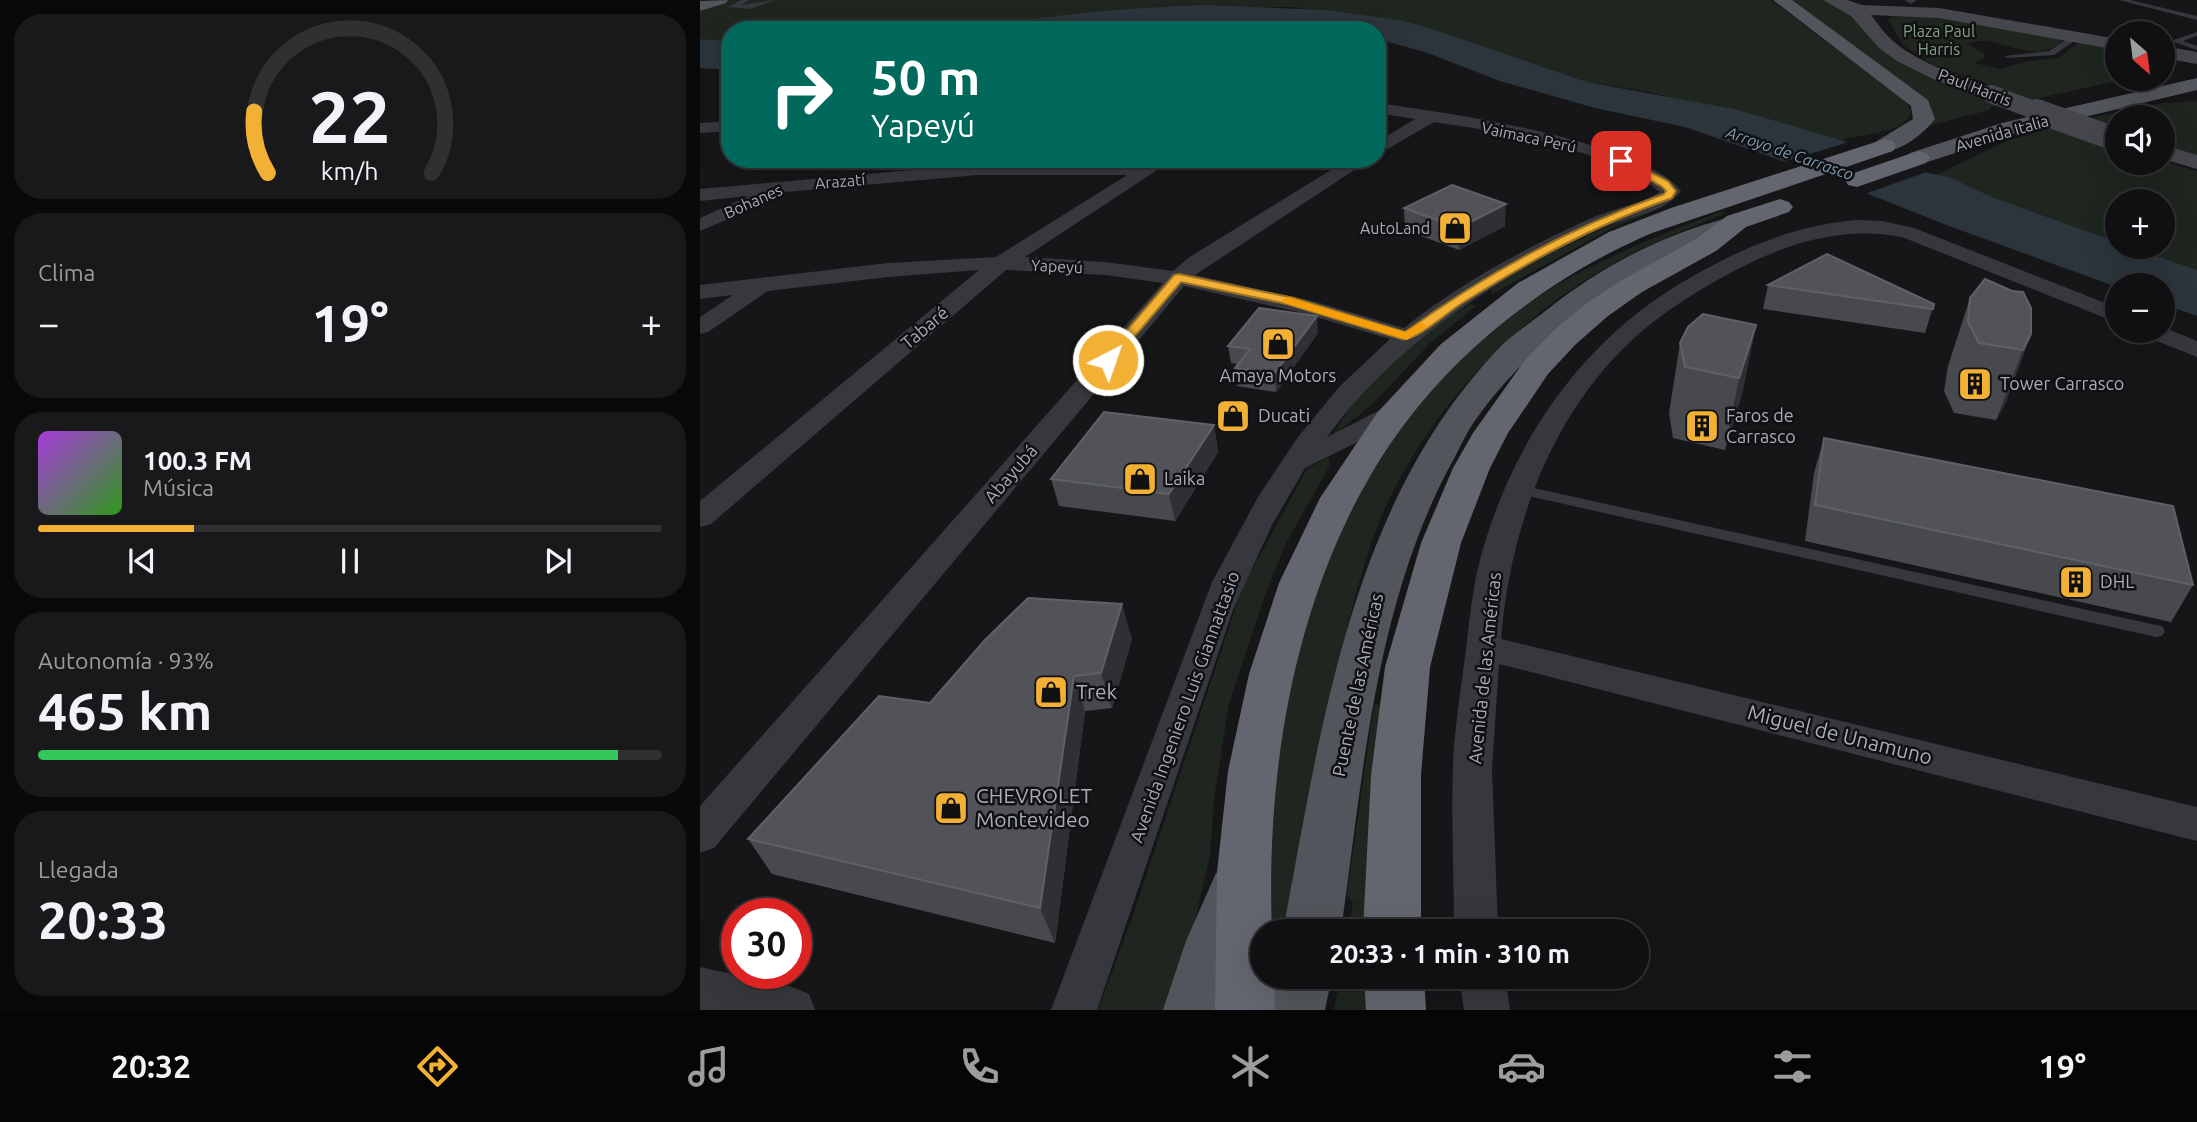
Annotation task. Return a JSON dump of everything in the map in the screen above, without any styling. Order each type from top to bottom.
[{"type":"highway","name":"Avenida Italia","points":[[1497,317],[1530,289],[1617,238],[1885,146]]},
{"type":"highway","name":"Avenida Italia","points":[[1835,187],[1918,158]]},
{"type":"highway","points":[[1392,919],[1393,811],[1405,680],[1431,571],[1462,485],[1502,411],[1530,374],[1564,337],[1612,298],[1708,244],[1731,225],[1799,200]]},
{"type":"highway","points":[[1245,1010],[1244,873],[1252,782],[1275,652],[1295,593],[1318,537],[1360,459],[1393,414],[1451,352],[1497,317]]},
{"type":"highway","points":[[1395,989],[1396,1010]]},
{"type":"main road","points":[[700,6],[720,0]]},
{"type":"main road","points":[[1782,0],[1921,104],[1924,119],[1921,123],[1885,146]]},
{"type":"main road","points":[[1836,2],[1905,4],[1939,13],[2105,43]]},
{"type":"main road","name":"Paul Harris","points":[[1836,2],[1866,17],[1881,41],[1924,68],[2105,133]]},
{"type":"main road","name":"Paul Harris","points":[[1905,4],[1882,17],[1881,22],[1886,34],[1901,50],[1930,66],[1994,93]]},
{"type":"main road","name":"Avenida Italia","points":[[2175,65],[2195,58]]},
{"type":"main road","name":"Avenida Italia","points":[[1885,146],[2105,84]]},
{"type":"main road","name":"Avenida Italia","points":[[1918,158],[2010,128],[2197,84]]},
{"type":"main road","points":[[2117,102],[2197,98]]},
{"type":"main road","points":[[2175,158],[2197,164]]},
{"type":"main road","name":"Puente de las Américas","points":[[1314,919],[1356,678],[1379,583],[1399,527],[1432,460],[1468,405],[1497,317],[1542,324],[1604,280],[1693,234],[1731,225]]},
{"type":"main road","points":[[1193,1010],[1215,941],[1244,873]]},
{"type":"main road","points":[[1295,1010],[1300,989]]},
{"type":"street","name":"Vaimaca Perú","points":[[1386,109],[1431,116],[1583,148],[1645,172],[1665,184],[1671,191]]},
{"type":"street","points":[[1386,144],[1431,116]]},
{"type":"street","points":[[700,128],[721,127]]},
{"type":"street","name":"Bohanes","points":[[700,225],[826,168]]},
{"type":"street","name":"Arazatí","points":[[700,195],[1034,168]]},
{"type":"street","name":"Tabaré","points":[[700,517],[1001,263],[1151,168]]},
{"type":"street","name":"Abayubá","points":[[700,835],[1179,278],[1196,263],[1348,168]]},
{"type":"street","name":"Avenida Ingeniero Luis Giannattasio","points":[[1074,1010],[1227,584],[1295,463],[1331,411],[1407,336],[1497,317],[1564,239],[1608,217],[1660,200],[1671,191]]},
{"type":"street","name":"Avenida de las Américas","points":[[1476,919],[1473,746],[1488,600],[1497,557],[1520,491],[1542,442],[1591,369],[1621,336],[1683,290],[1723,268],[1807,232],[1849,225],[1907,232],[2105,311]]},
{"type":"street","name":"Yapeyú","points":[[700,292],[914,269],[1001,263],[1111,269],[1179,278],[1290,301],[1407,336]]},
{"type":"street","points":[[700,327],[763,286]]},
{"type":"street","points":[[2175,341],[2197,350]]},
{"type":"street","points":[[1295,463],[1393,414]]},
{"type":"street","name":"Miguel de Unamuno","points":[[1483,647],[2197,824]]},
{"type":"street","points":[[700,989],[792,1010]]},
{"type":"street","points":[[1484,989],[1487,1010]]},
{"type":"lane","points":[[746,0],[732,7],[773,0]]},
{"type":"lane","points":[[2122,0],[2197,19]]},
{"type":"lane","points":[[2195,58],[2175,41],[2197,34]]},
{"type":"lane","points":[[2008,55],[2051,53],[2076,37]]},
{"type":"lane","points":[[1520,491],[2156,631]]},
{"type":"green space","points":[[730,0],[1771,0],[1903,99],[1911,109],[1911,114],[1903,124],[1890,130],[1841,140],[1649,92],[1587,82],[1430,28],[1364,15],[1290,7],[1158,7],[1027,21],[721,21],[721,40],[700,39],[700,9]]},
{"type":"green space","points":[[1787,0],[1823,0],[1851,12],[1870,33],[2003,103],[1989,110],[1928,126],[1932,114],[1930,105]]},
{"type":"green space","name":"Plaza Paul Harris","points":[[1917,13],[2062,40],[2054,47],[2036,51],[1988,41],[1966,43],[1985,54],[1983,59],[1974,63],[2001,69],[2028,61],[2058,58],[2078,43],[2105,46],[2105,84],[2031,100],[1932,64],[1904,46],[1888,20],[1895,14]]},
{"type":"green space","points":[[2197,101],[2197,159],[2175,153],[2175,105],[2153,105]]},
{"type":"green space","points":[[2105,115],[2105,127],[2083,119]]},
{"type":"green space","points":[[2060,125],[2105,142],[2105,175],[2175,175],[2175,165],[2197,171],[2197,270],[2165,259],[2175,259],[2175,189],[2105,189],[2105,238],[1992,197],[1949,177],[1936,175],[2006,141]]},
{"type":"green space","points":[[1665,206],[1610,229],[1492,294],[1491,289],[1552,254],[1615,223]]},
{"type":"green space","points":[[1722,211],[1726,213],[1611,265],[1541,312],[1478,370],[1451,402],[1403,473],[1384,510],[1356,594],[1342,650],[1300,869],[1285,919],[1267,919],[1276,777],[1292,675],[1319,576],[1338,528],[1352,502],[1420,399],[1455,362],[1531,301],[1583,271]]},
{"type":"green space","points":[[1470,304],[1476,306],[1430,343],[1373,404],[1332,436],[1359,397],[1393,361],[1430,330]]},
{"type":"green space","points":[[1326,458],[1330,460],[1329,467],[1285,545],[1265,595],[1229,704],[1214,799],[1210,856],[1188,950],[1168,1010],[1098,1010],[1132,918],[1243,586],[1307,469]]},
{"type":"green space","points":[[1374,704],[1382,705],[1369,919],[1350,919],[1353,903],[1347,894]]},
{"type":"green space","points":[[1338,989],[1369,989],[1370,1010],[1334,1010]]},
{"type":"water","name":"Arroyo de Carrasco","points":[[1204,5],[1326,10],[1399,20],[1430,28],[1587,82],[1734,109],[1841,140],[1928,173],[1949,177],[1992,197],[2105,238],[2105,259],[2165,259],[2197,270],[2197,316],[2175,308],[2175,273],[2105,273],[2105,283],[1949,226],[1800,167],[1685,127],[1595,108],[1500,81],[1425,52],[1386,41],[1386,21],[1023,21],[1088,13]]},
{"type":"water","points":[[700,39],[721,40],[721,69],[700,68]]},
{"type":"pier","points":[[1852,141],[1932,170],[1862,195],[1780,163]]},
{"type":"building","points":[[1452,185],[1506,204],[1459,228],[1404,208]]},
{"type":"building","points":[[1827,254],[1934,304],[1933,309],[1768,285]]},
{"type":"building","points":[[1985,279],[2012,291],[2023,292],[2031,308],[2031,334],[2023,350],[1979,343],[1968,322],[1970,298]]},
{"type":"building","points":[[1259,308],[1317,316],[1274,374],[1235,368],[1250,349],[1228,346]]},
{"type":"building","points":[[1703,314],[1756,325],[1739,378],[1685,367],[1680,343],[1688,327]]},
{"type":"building","points":[[1104,412],[1214,425],[1169,494],[1051,479]]},
{"type":"building","points":[[1824,438],[2173,506],[2193,585],[1815,505]]},
{"type":"building","points":[[1028,598],[1122,604],[1101,673],[1074,676],[1040,908],[748,839],[879,696],[930,703],[985,640]]},
{"type":"slow traffic","points":[[1288,300],[1407,336],[1421,326]]},
{"type":"place","name":"AutoLand","points":[[1455,228]]},
{"type":"place","name":"Amaya Motors","points":[[1278,344]]},
{"type":"place","name":"Tower Carrasco","points":[[1975,384]]},
{"type":"place","name":"Ducati","points":[[1233,416]]},
{"type":"place","name":"Faros de Carrasco","points":[[1702,426]]},
{"type":"place","name":"Laika","points":[[1140,479]]},
{"type":"place","name":"DHL","points":[[2076,582]]},
{"type":"place","name":"Trek","points":[[1051,692]]},
{"type":"place","name":"CHEVROLET Montevideo","points":[[951,808]]},
{"type":"route","points":[[1108,360],[1179,278],[1290,301],[1407,336],[1519,262],[1608,217],[1668,196],[1671,191],[1665,184],[1621,161]]}]
